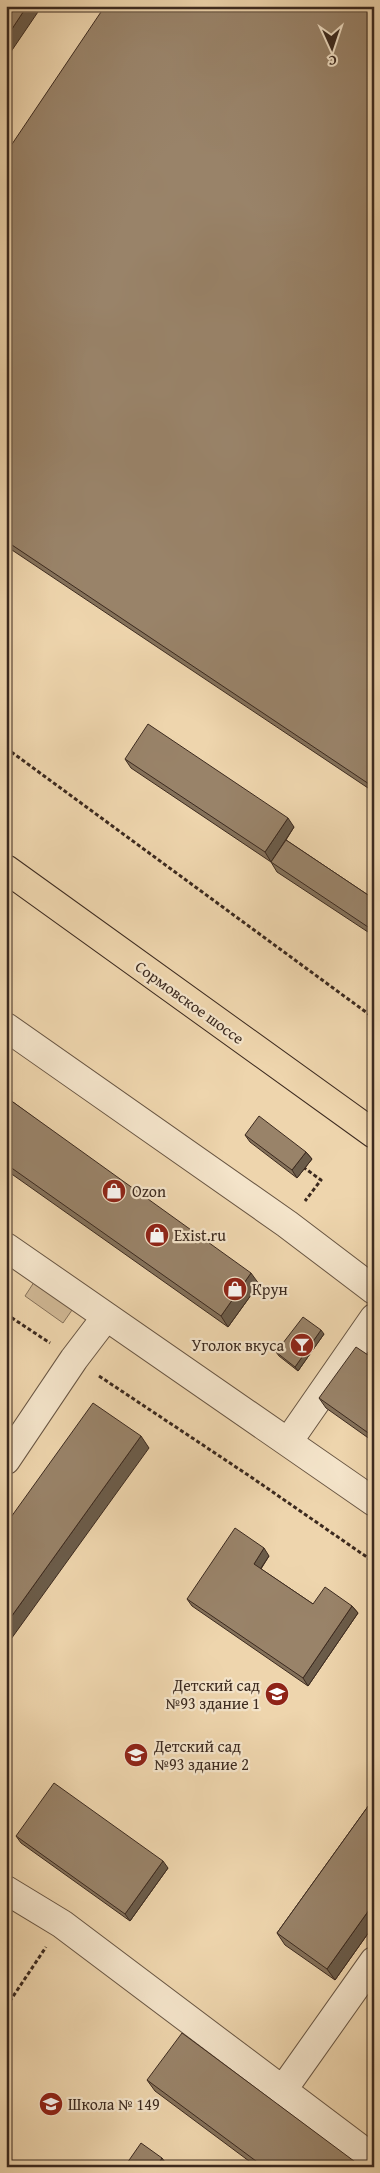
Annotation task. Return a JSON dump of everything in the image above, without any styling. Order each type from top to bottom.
[{"type":"main road","name":"Сормовское шоссе","points":[[6,870],[374,1134]]},
{"type":"lane","points":[[6,1027],[287,1224],[374,1290]]},
{"type":"lane","points":[[7,1250],[374,1502]]},
{"type":"lane","points":[[6,1460],[74,1359],[106,1317]]},
{"type":"lane","points":[[288,1442],[374,1318]]},
{"type":"lane","points":[[6,1890],[62,1924],[374,2159]]},
{"type":"lane","points":[[282,2090],[374,1962]]},
{"type":"path","points":[[6,748],[374,1018]]},
{"type":"path","points":[[287,1224],[321,1180],[297,1163]]},
{"type":"path","points":[[6,1314],[252,1477],[374,1562]]},
{"type":"path","points":[[6,2007],[62,1924]]},
{"type":"shaded area","points":[[40,1273],[79,1300],[63,1323],[25,1296]]},
{"type":"building","points":[[6,6],[27,6],[6,38]]},
{"type":"building","points":[[105,6],[374,6],[374,783],[372,786],[6,541],[6,153]]},
{"type":"building","points":[[148,724],[288,818],[265,852],[125,759]]},
{"type":"building","points":[[286,840],[374,899],[374,931],[271,862]]},
{"type":"building","points":[[6,1097],[251,1273],[221,1316],[6,1164]]},
{"type":"building","points":[[259,1116],[306,1152],[292,1170],[245,1135]]},
{"type":"building","name":"Уголок вкуса","points":[[303,1317],[321,1330],[295,1367],[276,1352]]},
{"type":"building","points":[[356,1347],[374,1359],[374,1437],[319,1398]]},
{"type":"building","points":[[93,1403],[141,1436],[6,1624],[6,1524]]},
{"type":"building","points":[[235,1528],[264,1548],[254,1564],[313,1604],[325,1587],[352,1606],[303,1678],[187,1599]]},
{"type":"building","points":[[54,1783],[163,1861],[125,1914],[16,1836]]},
{"type":"building","points":[[374,1798],[374,1903],[327,1969],[277,1933]]},
{"type":"building","points":[[182,2033],[362,2167],[264,2167],[147,2080]]},
{"type":"building","points":[[141,2143],[162,2158],[156,2167],[126,2167],[125,2166]]},
{"type":"place","name":"Ozon","points":[[114,1191]]},
{"type":"place","name":"Exist.ru","points":[[157,1235]]},
{"type":"place","name":"Крун","points":[[235,1289]]},
{"type":"place","name":"Уголок вкуса","points":[[302,1345]]},
{"type":"place","name":"Детский сад №93 здание 1","points":[[277,1694]]},
{"type":"place","name":"Детский сад №93 здание 2","points":[[136,1755]]},
{"type":"place","name":"Школа № 149","points":[[51,2104]]}]
